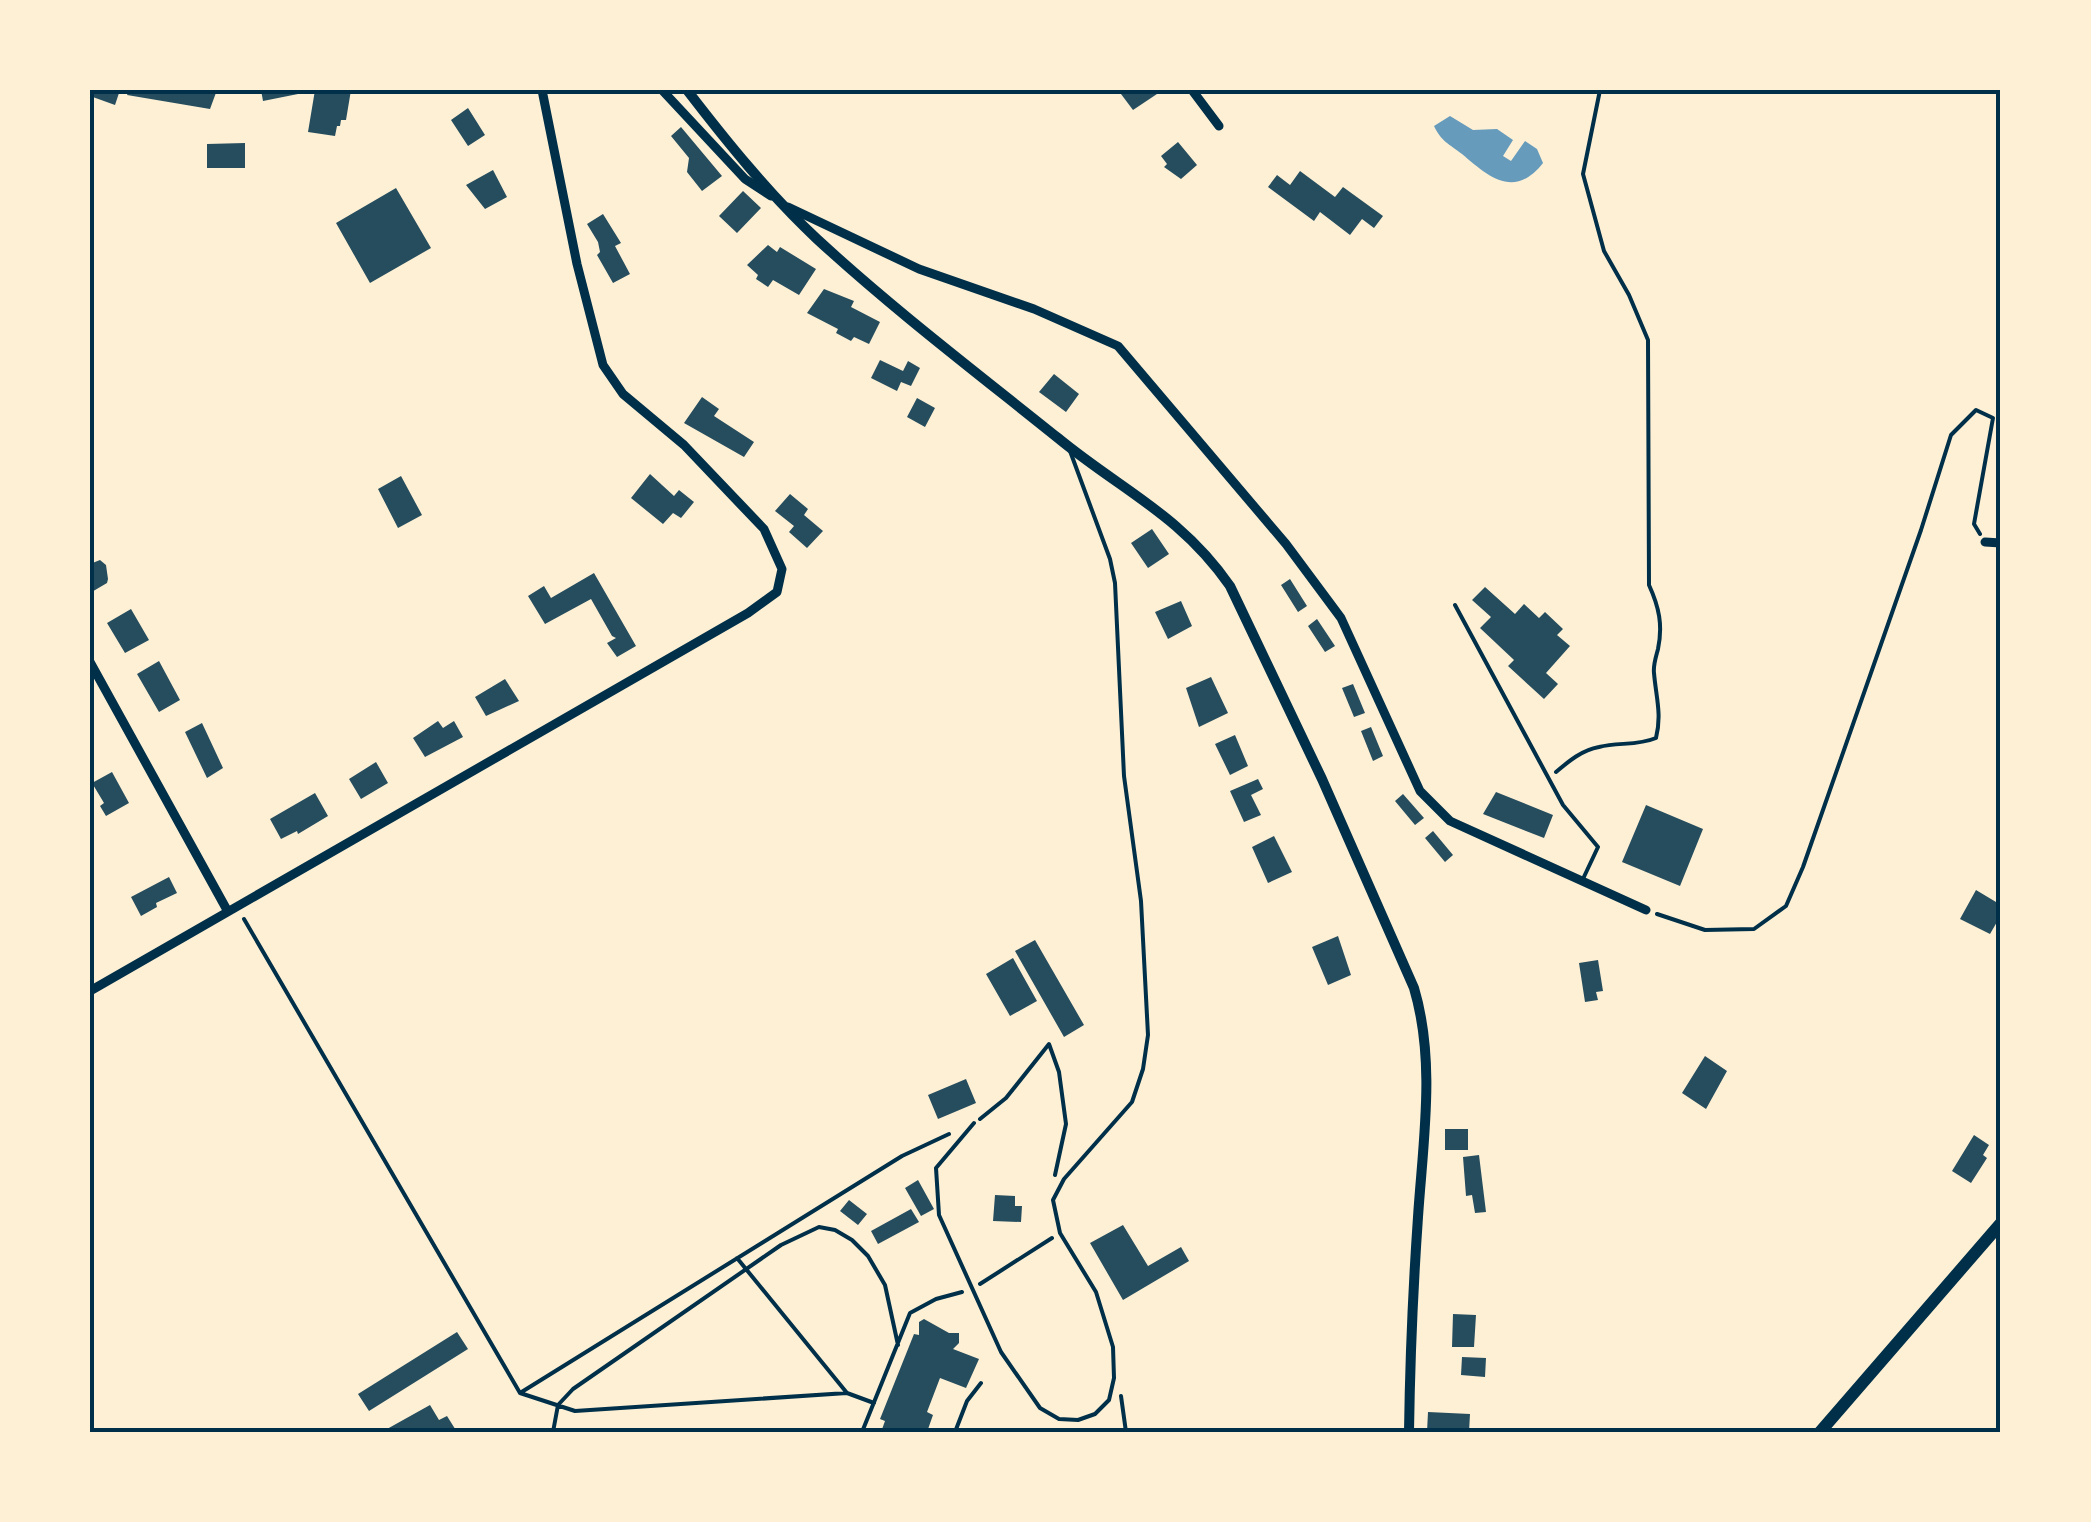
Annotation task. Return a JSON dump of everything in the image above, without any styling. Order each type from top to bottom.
[{"type":"main road","points":[[1820,1432],[2001,1223]]},
{"type":"street","points":[[90,991],[748,613],[777,592],[782,568],[764,529],[684,445],[623,394],[603,365],[577,264],[542,90]]},
{"type":"street","points":[[662,90],[745,178],[785,206],[919,269],[1034,309],[1118,346],[1286,544],[1341,618],[1420,790],[1450,821],[1646,910]]},
{"type":"street","points":[[687,90],[785,206],[869,284],[1068,446],[1186,532],[1230,586],[1322,779],[1414,988],[1423,1019],[1427,1053],[1410,1327],[1409,1432]]},
{"type":"street","points":[[1192,90],[1220,126]]},
{"type":"street","points":[[1985,542],[2001,543]]},
{"type":"street","points":[[90,662],[228,910]]},
{"type":"lane","points":[[974,1123],[936,1168],[938,1215],[1001,1352],[1040,1408],[1059,1419],[1078,1420],[1095,1414],[1109,1400],[1114,1378],[1113,1347],[1096,1292],[1060,1233],[1053,1200],[1064,1179],[1132,1102],[1143,1069],[1148,1035],[1142,900],[1124,776],[1115,583],[1110,559],[1068,446]]},
{"type":"lane","points":[[1456,605],[1563,805],[1598,847],[1582,882]]},
{"type":"path","points":[[1548,778],[1576,756],[1598,747],[1642,744],[1656,738],[1660,724],[1653,669],[1662,629],[1659,608],[1648,585],[1648,340],[1604,251],[1583,174],[1600,90]]},
{"type":"path","points":[[1646,910],[1705,930],[1754,929],[1786,906],[1915,549],[1951,435],[1976,410],[1993,418],[1974,524],[1985,542]]},
{"type":"path","points":[[228,910],[242,915],[252,928],[520,1393],[575,1411],[847,1394],[874,1403]]},
{"type":"path","points":[[520,1393],[902,1156],[974,1123],[1006,1098],[1048,1044],[1059,1072],[1066,1124],[1053,1200]]},
{"type":"path","points":[[554,1432],[558,1406],[573,1389],[802,1232],[819,1227],[836,1230],[852,1240],[878,1270],[898,1345]]},
{"type":"path","points":[[862,1432],[910,1313],[936,1299],[974,1288],[1060,1233]]},
{"type":"path","points":[[737,1258],[847,1394]]},
{"type":"path","points":[[1114,1378],[1124,1406],[1126,1432]]},
{"type":"path","points":[[955,1432],[967,1401],[981,1383]]},
{"type":"water","points":[[1450,116],[1473,130],[1497,129],[1513,140],[1503,156],[1511,161],[1525,141],[1537,149],[1543,163],[1522,180],[1501,181],[1491,176],[1440,135],[1434,126]]},
{"type":"building","points":[[90,90],[120,90],[115,105],[90,96]]},
{"type":"building","points":[[129,90],[217,90],[210,109],[127,95]]},
{"type":"building","points":[[261,90],[308,90],[308,92],[263,101]]},
{"type":"building","points":[[315,90],[351,90],[346,120],[341,120],[335,136],[308,132]]},
{"type":"building","points":[[1118,90],[1154,90],[1157,94],[1133,110]]},
{"type":"building","points":[[468,108],[485,135],[468,146],[451,120]]},
{"type":"building","points":[[681,127],[722,176],[702,191],[687,172],[689,158],[671,136]]},
{"type":"building","points":[[1178,142],[1197,165],[1181,179],[1164,167],[1167,164],[1161,156]]},
{"type":"building","points":[[245,143],[245,168],[207,168],[207,144]]},
{"type":"building","points":[[493,170],[507,197],[485,209],[466,185]]},
{"type":"building","points":[[1300,171],[1335,197],[1343,187],[1383,216],[1374,228],[1362,219],[1350,235],[1320,212],[1314,221],[1268,187],[1277,175],[1290,185]]},
{"type":"building","points":[[396,188],[431,248],[370,283],[336,223]]},
{"type":"building","points":[[743,191],[761,208],[737,233],[719,216]]},
{"type":"building","points":[[603,214],[621,243],[615,246],[630,274],[613,283],[597,255],[598,242],[587,224]]},
{"type":"building","points":[[768,245],[777,252],[780,247],[816,269],[799,295],[773,280],[768,287],[756,279],[758,275],[747,265]]},
{"type":"building","points":[[824,289],[854,301],[851,307],[880,322],[869,344],[854,337],[851,341],[836,333],[838,329],[807,313]]},
{"type":"building","points":[[880,360],[903,371],[908,361],[920,368],[911,386],[901,382],[897,391],[871,378]]},
{"type":"building","points":[[1054,374],[1079,394],[1066,412],[1039,392]]},
{"type":"building","points":[[702,397],[719,409],[714,416],[754,442],[744,457],[684,423]]},
{"type":"building","points":[[917,398],[935,408],[925,427],[907,417]]},
{"type":"building","points":[[650,474],[674,496],[679,490],[694,502],[681,518],[673,513],[663,524],[631,498]]},
{"type":"building","points":[[401,476],[422,515],[398,528],[378,489]]},
{"type":"building","points":[[790,494],[808,509],[804,515],[823,531],[807,548],[789,532],[794,526],[775,511]]},
{"type":"building","points":[[1152,529],[1169,554],[1148,568],[1131,543]]},
{"type":"building","points":[[100,560],[106,565],[107,583],[90,593],[90,564]]},
{"type":"building","points":[[594,573],[636,646],[617,657],[607,643],[616,638],[591,599],[545,624],[528,596],[544,586],[551,598]]},
{"type":"building","points":[[1290,579],[1307,606],[1298,612],[1281,585]]},
{"type":"building","points":[[1485,587],[1515,614],[1524,604],[1539,618],[1545,612],[1563,629],[1557,635],[1570,646],[1546,673],[1558,684],[1544,699],[1508,666],[1514,660],[1480,628],[1491,617],[1472,600]]},
{"type":"building","points":[[1181,601],[1192,626],[1168,639],[1155,612]]},
{"type":"building","points":[[131,609],[149,640],[125,653],[107,623]]},
{"type":"building","points":[[1317,619],[1335,646],[1325,652],[1308,626]]},
{"type":"building","points":[[159,661],[180,700],[159,712],[137,674]]},
{"type":"building","points":[[1211,677],[1228,713],[1199,727],[1186,688]]},
{"type":"building","points":[[505,679],[519,701],[486,716],[475,697]]},
{"type":"building","points":[[1353,684],[1365,713],[1354,717],[1342,688]]},
{"type":"building","points":[[438,721],[443,728],[454,721],[463,737],[425,757],[413,738]]},
{"type":"building","points":[[202,723],[223,768],[207,778],[185,732]]},
{"type":"building","points":[[1371,727],[1383,756],[1373,761],[1361,731]]},
{"type":"building","points":[[1235,735],[1248,766],[1230,775],[1215,744]]},
{"type":"building","points":[[376,762],[388,783],[361,799],[349,779]]},
{"type":"building","points":[[112,772],[129,803],[106,816],[100,806],[104,803],[92,783]]},
{"type":"building","points":[[1258,779],[1263,789],[1251,795],[1261,815],[1244,822],[1230,791]]},
{"type":"building","points":[[1496,792],[1553,815],[1544,838],[1483,814]]},
{"type":"building","points":[[315,793],[328,816],[281,839],[270,819]]},
{"type":"building","points":[[1403,794],[1424,818],[1415,825],[1395,801]]},
{"type":"building","points":[[1646,805],[1703,829],[1680,886],[1622,862]]},
{"type":"building","points":[[1433,831],[1453,855],[1445,862],[1425,838]]},
{"type":"building","points":[[1274,836],[1292,872],[1268,883],[1252,847]]},
{"type":"building","points":[[169,877],[177,893],[141,916],[131,897]]},
{"type":"building","points":[[1976,890],[2001,905],[2001,915],[1990,934],[1960,919]]},
{"type":"building","points":[[1338,936],[1351,975],[1328,985],[1312,947]]},
{"type":"building","points":[[1035,940],[1084,1025],[1064,1037],[1015,951]]},
{"type":"building","points":[[1013,958],[1037,1001],[1010,1016],[986,974]]},
{"type":"building","points":[[1598,960],[1603,991],[1596,992],[1598,1000],[1585,1002],[1579,963]]},
{"type":"building","points":[[1705,1056],[1727,1071],[1706,1109],[1682,1093]]},
{"type":"building","points":[[966,1079],[976,1103],[938,1119],[928,1095]]},
{"type":"building","points":[[1445,1129],[1468,1129],[1468,1150],[1445,1150]]},
{"type":"building","points":[[1974,1135],[1989,1145],[1983,1155],[1987,1158],[1971,1183],[1952,1171]]},
{"type":"building","points":[[1479,1155],[1486,1212],[1475,1213],[1472,1195],[1466,1196],[1463,1157]]},
{"type":"building","points":[[918,1180],[934,1209],[921,1216],[905,1188]]},
{"type":"building","points":[[995,1195],[1015,1196],[1015,1206],[1022,1206],[1021,1222],[993,1221]]},
{"type":"building","points":[[849,1200],[867,1214],[858,1225],[840,1211]]},
{"type":"building","points":[[911,1209],[919,1222],[878,1244],[871,1231]]},
{"type":"building","points":[[1123,1225],[1148,1266],[1181,1247],[1189,1261],[1123,1300],[1090,1243]]},
{"type":"building","points":[[1453,1314],[1476,1315],[1474,1347],[1452,1347]]},
{"type":"building","points":[[924,1319],[949,1333],[959,1333],[959,1343],[953,1349],[979,1359],[966,1388],[940,1378],[927,1412],[933,1415],[927,1432],[881,1432],[885,1421],[880,1419],[914,1334],[919,1335],[919,1322]]},
{"type":"building","points":[[457,1332],[468,1349],[369,1411],[358,1394]]},
{"type":"building","points":[[1462,1357],[1486,1358],[1485,1377],[1461,1375]]},
{"type":"building","points":[[430,1405],[439,1420],[447,1416],[457,1432],[387,1429]]},
{"type":"building","points":[[1428,1412],[1470,1414],[1469,1432],[1427,1432]]}]
